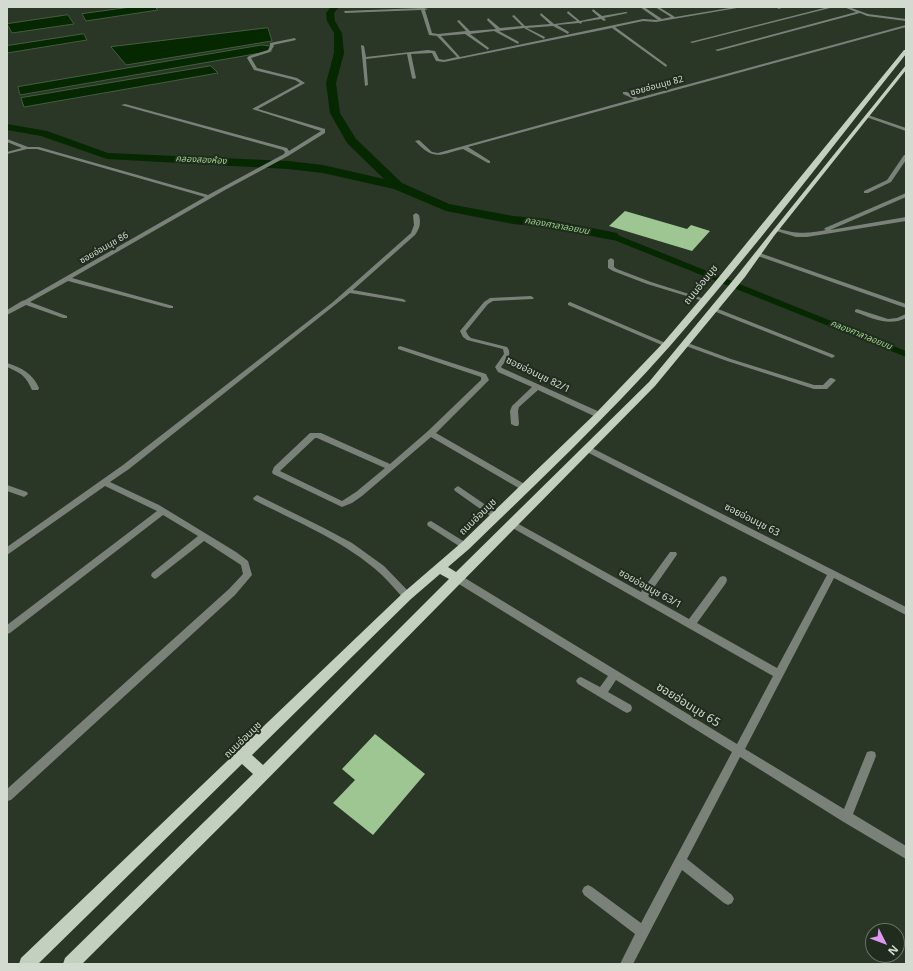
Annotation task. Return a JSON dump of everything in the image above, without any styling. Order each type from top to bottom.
[{"type":"main road","name":"ถนนอ่อนนุช","points":[[28,964],[407,596],[465,546],[600,415],[705,300],[906,51]]},
{"type":"main road","points":[[71,964],[652,384],[742,275],[757,254],[906,67]]},
{"type":"main road","points":[[866,102],[877,104]]},
{"type":"main road","points":[[440,568],[457,578]]},
{"type":"main road","points":[[243,756],[263,774]]},
{"type":"street","points":[[476,7],[497,7]]},
{"type":"street","points":[[642,7],[661,20]]},
{"type":"street","points":[[657,7],[674,18]]},
{"type":"street","points":[[664,7],[680,17]]},
{"type":"street","points":[[364,58],[432,51],[434,52],[437,60],[444,61],[612,25],[643,20],[661,20],[740,7]]},
{"type":"street","points":[[692,42],[832,7]]},
{"type":"street","points":[[846,7],[861,12],[906,20]]},
{"type":"street","points":[[422,8],[430,34],[438,36],[458,56]]},
{"type":"street","points":[[344,12],[427,8],[435,33],[433,34]]},
{"type":"street","points":[[593,10],[601,16],[601,18],[666,66]]},
{"type":"street","points":[[622,10],[636,20]]},
{"type":"street","points":[[568,12],[578,22],[590,28]]},
{"type":"street","points":[[717,50],[861,12]]},
{"type":"street","points":[[438,36],[578,22],[626,13]]},
{"type":"street","points":[[541,14],[552,24],[568,33]]},
{"type":"street","points":[[514,16],[525,27],[544,38]]},
{"type":"street","points":[[488,19],[497,30],[518,43]]},
{"type":"street","points":[[459,22],[468,33],[488,49]]},
{"type":"street","name":"ซอยอ่อนนุช 82","points":[[417,141],[433,154],[464,147],[906,26]]},
{"type":"street","name":"ซอยอ่อนนุช 86","points":[[7,313],[24,302],[69,279],[209,197],[286,155],[323,132],[323,130],[254,109],[302,83],[296,79],[255,69],[249,58],[269,51],[272,46],[271,44],[295,39]]},
{"type":"street","points":[[362,46],[366,85]]},
{"type":"street","points":[[409,53],[414,78]]},
{"type":"street","points":[[625,93],[637,99]]},
{"type":"street","points":[[123,105],[285,149],[288,150],[286,155]]},
{"type":"street","points":[[868,116],[906,130]]},
{"type":"street","points":[[7,140],[27,148]]},
{"type":"street","points":[[464,147],[488,162]]},
{"type":"street","points":[[7,153],[27,148],[37,148],[209,197]]},
{"type":"street","points":[[866,192],[889,181],[906,156]]},
{"type":"street","points":[[815,234],[906,195]]},
{"type":"street","points":[[7,552],[105,483],[335,303],[413,234],[418,223],[416,215]]},
{"type":"street","points":[[776,230],[796,235],[815,234],[906,219]]},
{"type":"street","points":[[757,254],[906,306]]},
{"type":"street","points":[[611,260],[611,268],[615,270],[649,283],[705,300]]},
{"type":"street","points":[[69,279],[171,306]]},
{"type":"street","points":[[349,291],[403,301]]},
{"type":"street","name":"ซอยอ่อนนุช 82/1","points":[[531,298],[492,299],[486,303],[463,331],[465,336],[469,339],[505,348],[507,354],[498,367],[500,370],[600,415]]},
{"type":"street","points":[[24,302],[65,317]]},
{"type":"street","points":[[570,304],[666,344]]},
{"type":"street","points":[[713,309],[832,356]]},
{"type":"street","points":[[857,310],[887,322],[898,321],[906,316]]},
{"type":"street","points":[[685,344],[729,360],[814,387],[825,387],[832,380]]},
{"type":"street","points":[[390,467],[318,435],[313,435],[277,469],[276,472],[342,504],[348,503],[431,433],[484,380],[484,376],[400,348]]},
{"type":"street","points":[[7,366],[28,375],[35,388]]},
{"type":"street","points":[[516,424],[514,411],[516,406],[537,387]]},
{"type":"street","points":[[431,433],[525,488]]},
{"type":"street","name":"ซอยอ่อนนุช 63","points":[[588,449],[906,612]]},
{"type":"street","points":[[7,796],[232,592],[248,575],[244,563],[233,554],[163,511],[105,483]]},
{"type":"street","points":[[7,488],[24,494]]},
{"type":"street","points":[[458,489],[496,516]]},
{"type":"street","points":[[257,498],[336,539],[367,558],[389,576],[407,596]]},
{"type":"street","points":[[7,630],[163,511]]},
{"type":"street","points":[[432,524],[465,546]]},
{"type":"street","name":"ซอยอ่อนนุช 63/1","points":[[512,524],[778,674]]},
{"type":"street","points":[[155,575],[204,536]]},
{"type":"street","points":[[643,597],[673,554]]},
{"type":"street","points":[[626,964],[832,573]]},
{"type":"street","name":"ซอยอ่อนนุช 65","points":[[457,578],[906,853]]},
{"type":"street","points":[[691,624],[723,580]]},
{"type":"street","points":[[602,693],[614,675]]},
{"type":"street","points":[[581,681],[627,708]]},
{"type":"street","points":[[846,817],[871,756]]},
{"type":"street","points":[[680,861],[728,899]]},
{"type":"street","points":[[588,891],[643,932]]},
{"type":"shaded area","points":[[131,7],[155,7],[158,10],[86,21],[82,14]]},
{"type":"shaded area","points":[[68,15],[74,24],[12,33],[7,24]]},
{"type":"shaded area","points":[[268,28],[272,41],[126,65],[111,47]]},
{"type":"shaded area","points":[[84,34],[87,40],[7,53],[7,46]]},
{"type":"shaded area","points":[[262,45],[270,46],[272,51],[20,95],[18,87]]},
{"type":"shaded area","points":[[211,66],[218,73],[24,107],[21,98]]},
{"type":"building","points":[[625,211],[687,229],[691,225],[710,231],[692,251],[609,226]]},
{"type":"building","points":[[375,734],[425,774],[373,835],[333,803],[355,780],[342,769]]},
{"type":"waterway","name":"คลองศาลาลอยบน","points":[[335,7],[330,13],[331,21],[338,33],[339,53],[331,83],[335,113],[351,141],[398,186]]},
{"type":"waterway","name":"คลองสองห้อง","points":[[7,127],[43,133],[107,156],[288,165],[323,169],[398,186]]},
{"type":"waterway","name":"คลองศาลาลอยบน","points":[[398,186],[446,207],[513,220],[546,223],[612,236]]},
{"type":"waterway","name":"คลองศาลาลอยบน","points":[[612,236],[906,354]]}]
